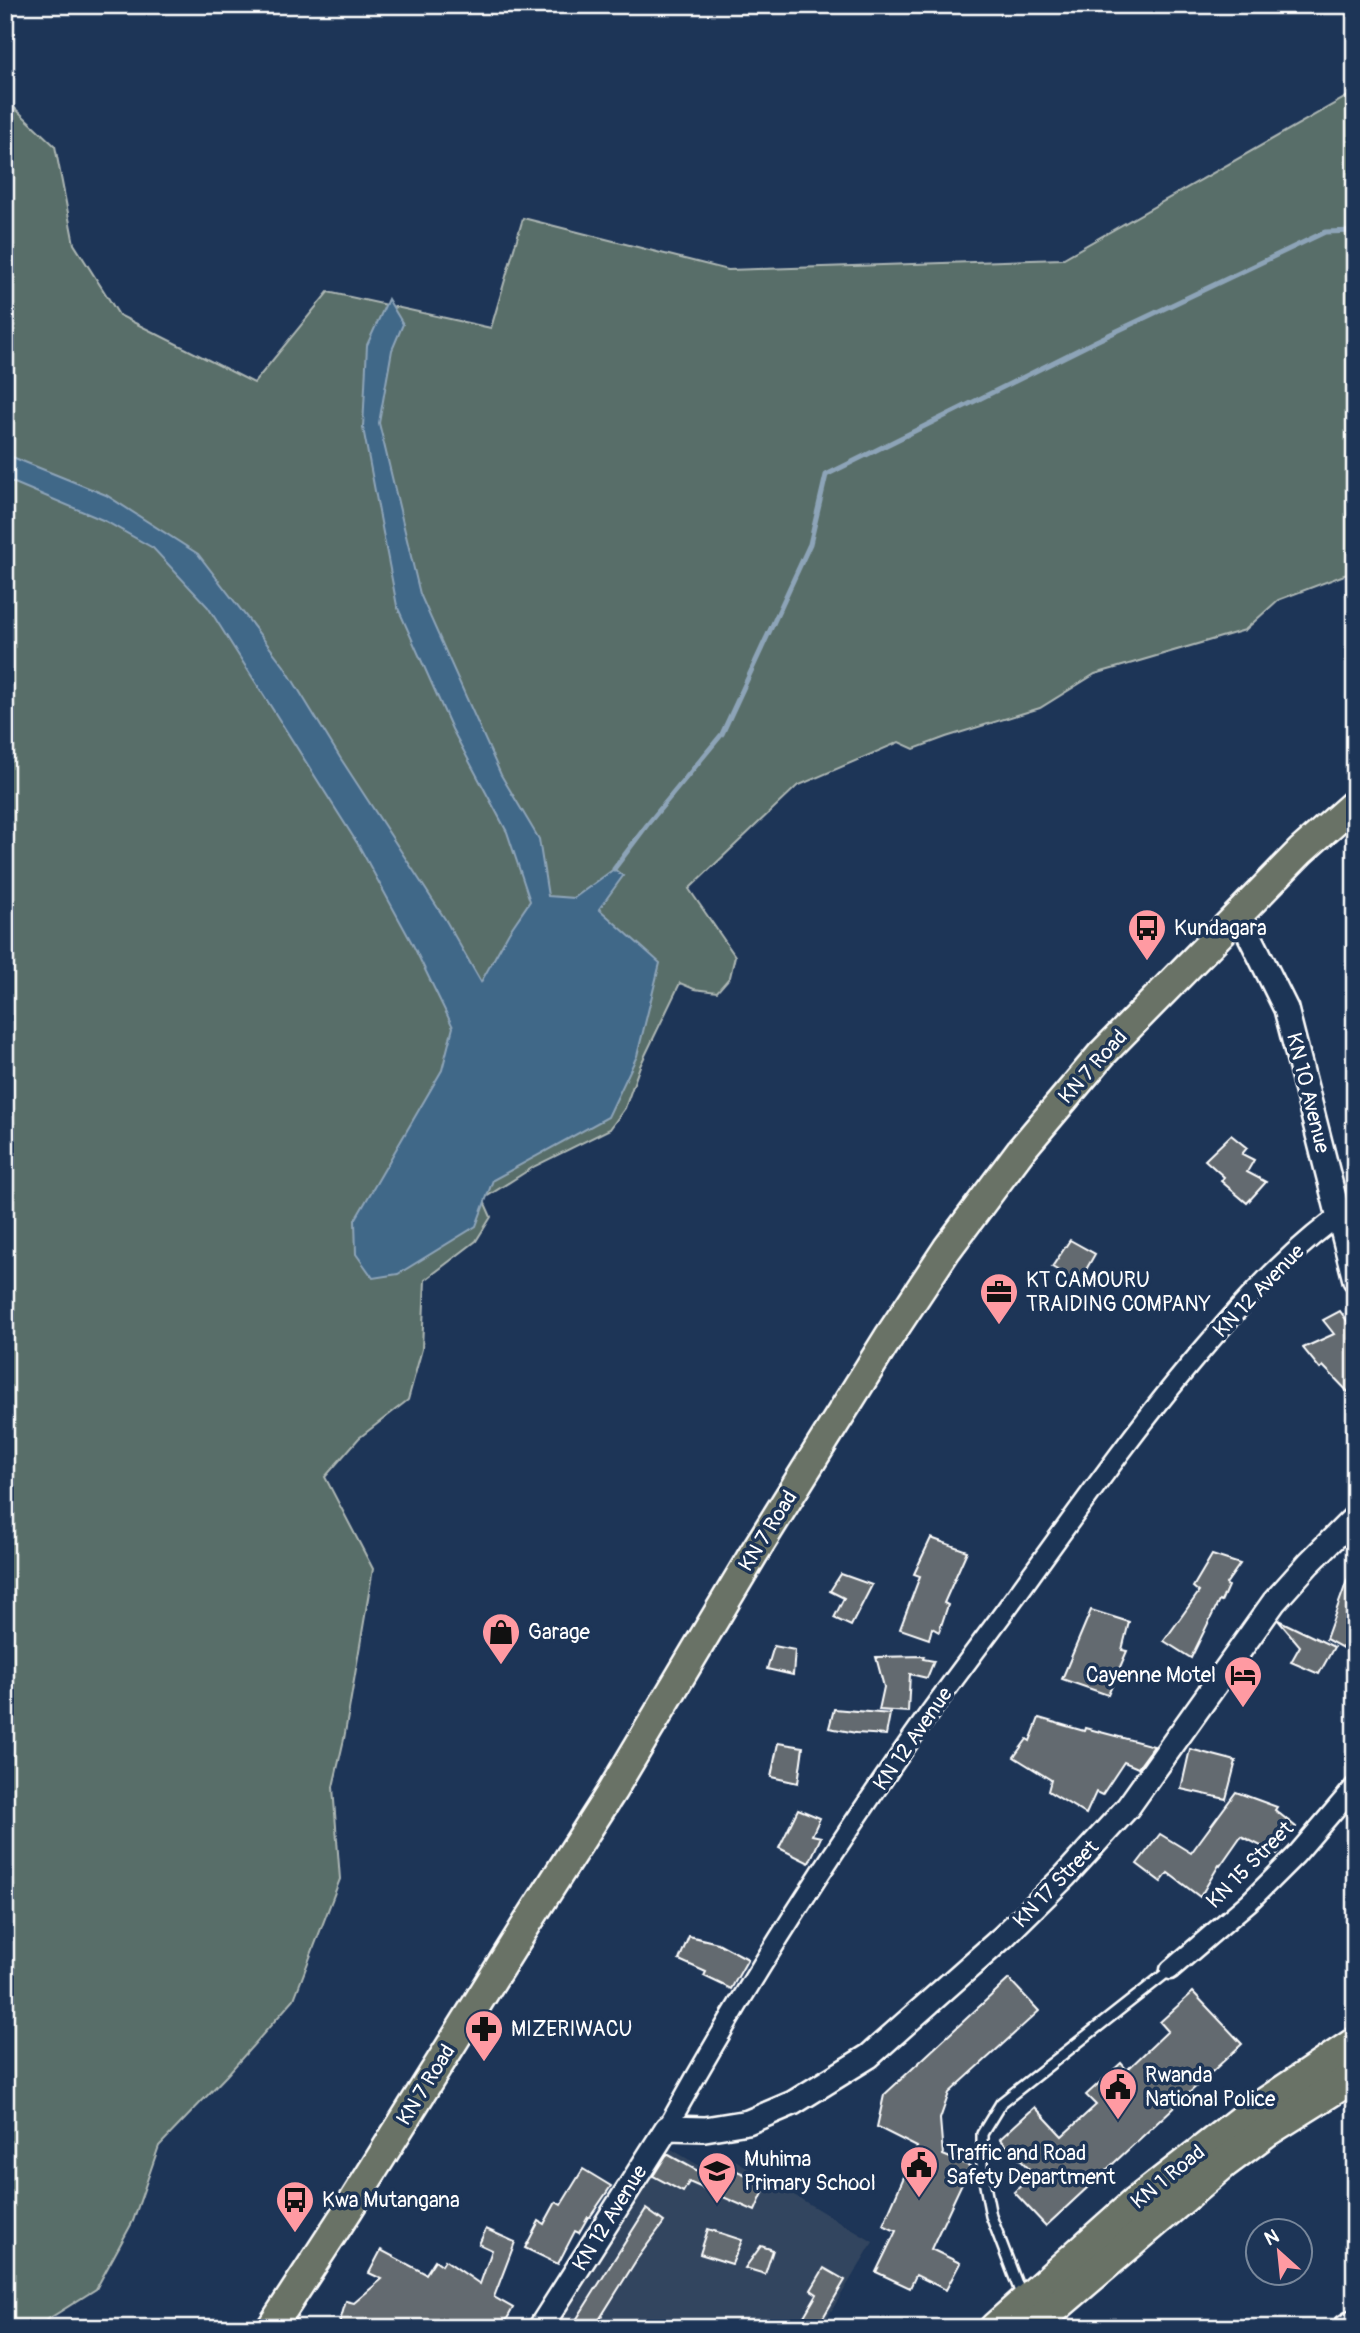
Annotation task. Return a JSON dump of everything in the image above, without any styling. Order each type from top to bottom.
[{"type":"highway","name":"KN 1 Road","points":[[1216,2153],[1252,2112],[1355,2043]]},
{"type":"highway","name":"KN 1 Road","points":[[995,2328],[1031,2317],[1135,2203],[1216,2153],[1267,2132],[1355,2076]]},
{"type":"main road","name":"KN 7 Road","points":[[271,2328],[612,1791],[754,1553],[947,1249],[1021,1150],[1102,1054],[1301,851],[1355,803]]},
{"type":"main road","points":[[1347,2328],[1355,2323]]},
{"type":"street","name":"KN 10 Avenue","points":[[1239,914],[1286,1009],[1312,1105],[1346,1210],[1355,1280]]},
{"type":"street","name":"KN 12 Avenue","points":[[540,2328],[667,2128],[760,1965],[912,1737],[1169,1389],[1252,1292],[1290,1254],[1346,1210]]},
{"type":"street","name":"KN 17 Street","points":[[667,2128],[705,2129],[748,2122],[793,2104],[869,2056],[993,1946],[1065,1877],[1128,1807],[1274,1602],[1355,1517]]},
{"type":"street","name":"KN 15 Street","points":[[1170,1970],[1249,1902],[1286,1865],[1355,1786]]},
{"type":"lane","points":[[1031,2317],[990,2216],[982,2170],[982,2134],[1001,2103],[1170,1970]]},
{"type":"shaded area","points":[[388,299],[403,324],[392,350],[379,423],[420,594],[501,775],[539,839],[548,896],[574,898],[614,869],[623,876],[599,909],[660,963],[637,1056],[608,1117],[493,1180],[476,1226],[398,1274],[373,1278],[356,1254],[355,1220],[442,1070],[453,1027],[413,945],[359,846],[208,607],[153,548],[105,521],[5,479],[5,454],[106,495],[198,554],[284,666],[445,919],[481,982],[530,901],[507,832],[452,729],[397,606],[363,428],[367,345]]},
{"type":"shaded area","name":"Muhima Primary School","points":[[661,2143],[703,2168],[715,2148],[873,2242],[821,2328],[549,2328]]},
{"type":"green space","points":[[1355,92],[1355,571],[1278,600],[1245,630],[1095,674],[1040,708],[914,749],[899,742],[797,786],[689,889],[735,956],[730,977],[717,992],[694,989],[680,983],[640,1066],[625,1108],[610,1129],[535,1166],[483,1199],[491,1217],[476,1241],[425,1280],[422,1349],[408,1400],[359,1438],[325,1477],[373,1569],[344,1739],[333,1787],[340,1879],[294,1999],[159,2146],[133,2221],[96,2289],[34,2328],[5,2328],[5,99],[55,146],[74,244],[119,315],[254,383],[328,292],[491,328],[523,218],[728,270],[1062,259]]},
{"type":"building","points":[[1231,1135],[1247,1148],[1242,1154],[1254,1160],[1247,1172],[1266,1182],[1247,1203],[1221,1181],[1224,1177],[1205,1160]]},
{"type":"building","points":[[1070,1240],[1095,1254],[1079,1282],[1052,1267]]},
{"type":"building","points":[[1340,1311],[1355,1332],[1355,1399],[1323,1366],[1320,1369],[1303,1348],[1334,1334],[1323,1320]]},
{"type":"building","points":[[931,1538],[967,1551],[944,1603],[948,1605],[939,1632],[932,1628],[929,1639],[900,1629],[920,1576],[914,1574]]},
{"type":"building","points":[[1212,1555],[1240,1564],[1226,1584],[1228,1586],[1221,1602],[1219,1601],[1191,1658],[1164,1641],[1199,1592],[1193,1587]]},
{"type":"building","points":[[1353,1564],[1355,1638],[1348,1651],[1326,1639]]},
{"type":"building","points":[[841,1574],[872,1585],[851,1626],[834,1618],[844,1598],[830,1591]]},
{"type":"building","points":[[1091,1610],[1129,1622],[1122,1650],[1127,1651],[1108,1695],[1062,1679]]},
{"type":"building","points":[[1278,1620],[1334,1647],[1319,1674],[1291,1662],[1300,1646]]},
{"type":"building","points":[[774,1646],[795,1650],[793,1675],[767,1669]]},
{"type":"building","points":[[924,1656],[923,1659],[934,1661],[927,1678],[910,1674],[908,1712],[879,1710],[884,1687],[876,1657]]},
{"type":"building","points":[[834,1709],[890,1714],[886,1735],[829,1728]]},
{"type":"building","points":[[1039,1718],[1154,1746],[1138,1768],[1124,1762],[1102,1795],[1096,1792],[1086,1814],[1048,1791],[1051,1780],[1014,1757],[1027,1739],[1030,1741]]},
{"type":"building","points":[[778,1743],[803,1747],[798,1783],[771,1777]]},
{"type":"building","points":[[1190,1749],[1236,1761],[1226,1799],[1181,1789]]},
{"type":"building","points":[[1236,1792],[1277,1807],[1275,1810],[1296,1827],[1277,1854],[1241,1836],[1200,1897],[1168,1873],[1161,1882],[1137,1864],[1160,1834],[1191,1853]]},
{"type":"building","points":[[798,1809],[820,1818],[812,1835],[821,1837],[809,1863],[779,1848]]},
{"type":"building","points":[[689,1936],[718,1943],[748,1959],[731,1989],[704,1976],[706,1972],[679,1960]]},
{"type":"building","points":[[1009,1979],[1039,2011],[949,2093],[940,2119],[943,2155],[970,2166],[931,2249],[960,2263],[946,2290],[916,2275],[910,2288],[876,2272],[896,2231],[883,2225],[917,2147],[877,2127],[884,2095]]},
{"type":"building","name":"Rwanda National Police","points":[[1193,1992],[1242,2044],[1046,2226],[1014,2192],[1034,2174],[1000,2139],[1035,2107],[1062,2136],[1096,2105],[1086,2095],[1121,2063],[1127,2070],[1168,2031],[1160,2022]]},
{"type":"building","points":[[667,2154],[705,2175],[712,2160],[767,2184],[755,2211],[689,2182],[683,2192],[653,2176]]},
{"type":"building","points":[[583,2169],[611,2186],[579,2233],[575,2231],[558,2264],[525,2248],[539,2221],[544,2224],[556,2202],[561,2205]]},
{"type":"building","points":[[646,2209],[664,2222],[637,2259],[594,2328],[571,2328]]},
{"type":"building","points":[[486,2229],[515,2242],[494,2297],[513,2308],[502,2328],[338,2328],[346,2301],[354,2303],[382,2279],[369,2273],[381,2250],[426,2274],[435,2260],[442,2265],[445,2260],[480,2284],[492,2250],[479,2244]]},
{"type":"building","points":[[708,2229],[742,2240],[732,2264],[700,2254]]},
{"type":"building","points":[[761,2246],[773,2250],[765,2274],[745,2268]]},
{"type":"building","points":[[824,2268],[845,2280],[817,2328],[797,2328],[817,2294],[811,2290]]},
{"type":"waterway","points":[[614,869],[722,734],[810,544],[826,475],[1096,341],[1325,232],[1355,231]]},
{"type":"place","name":"Kundagara","points":[[1147,962]]},
{"type":"place","name":"KT CAMOURU TRAIDING COMPANY","points":[[999,1326]]},
{"type":"place","name":"Garage","points":[[501,1666]]},
{"type":"place","name":"Cayenne Motel","points":[[1243,1709]]},
{"type":"place","name":"MIZERIWACU","points":[[484,2063]]},
{"type":"place","name":"Rwanda National Police","points":[[1118,2121]]},
{"type":"place","name":"Traffic and Road Safety Department","points":[[919,2199]]},
{"type":"place","name":"Muhima Primary School","points":[[717,2205]]},
{"type":"place","name":"Kwa Mutangana","points":[[295,2234]]}]
